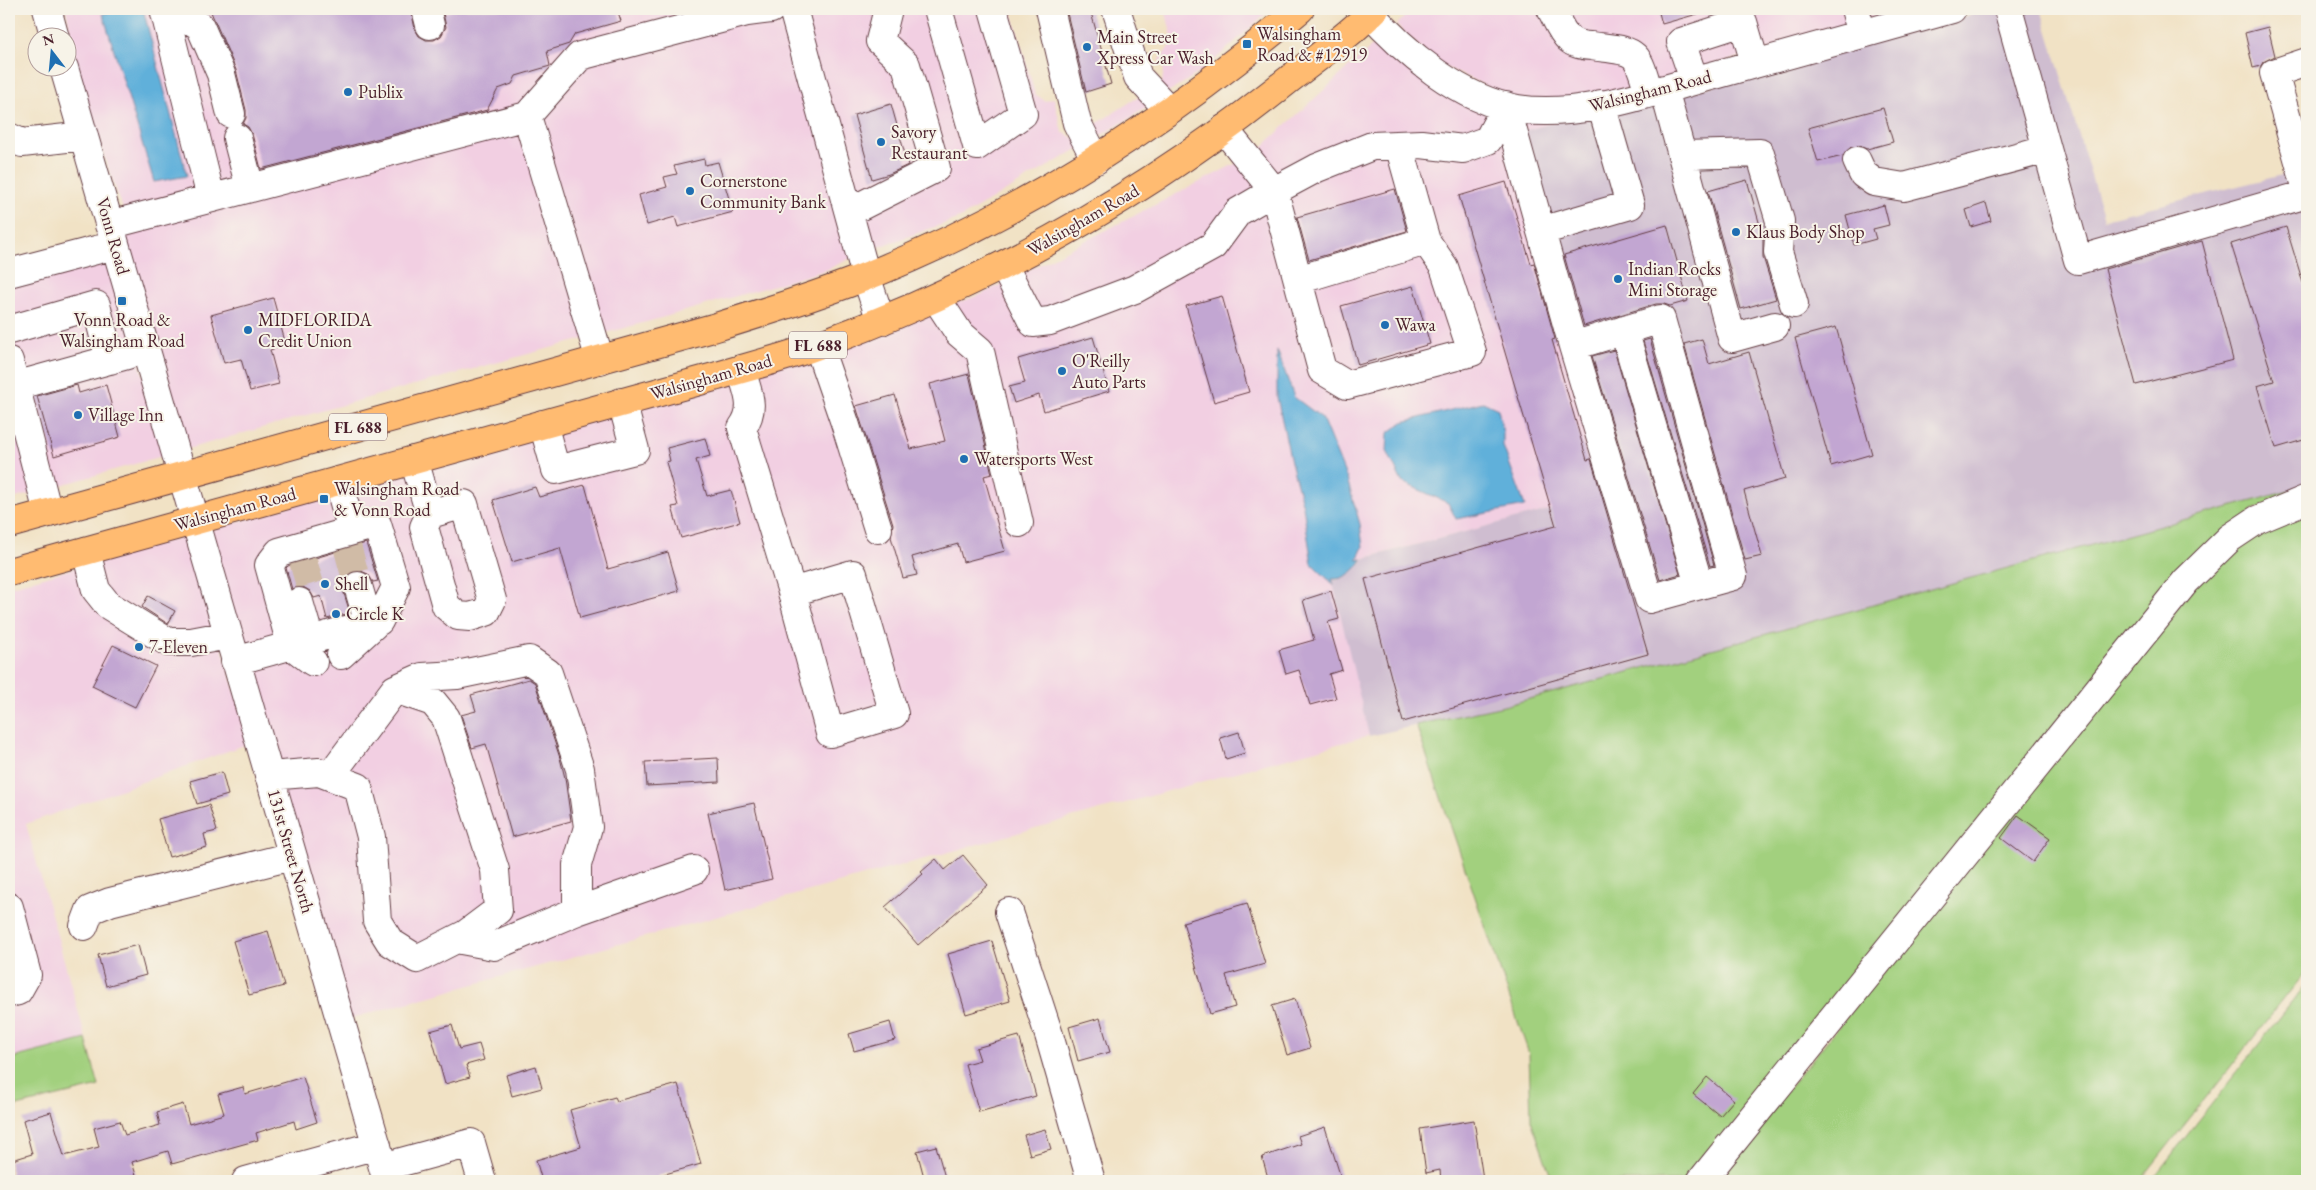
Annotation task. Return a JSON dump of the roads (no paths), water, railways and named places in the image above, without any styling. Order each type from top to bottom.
[{"type":"main road","name":"FL 688","points":[[9,524],[600,360],[784,306],[866,276],[947,240],[1022,203],[1096,160],[1260,44],[1300,9]]},
{"type":"main road","name":"Walsingham Road","points":[[9,572],[741,369],[818,345],[881,321],[1004,266],[1076,227],[1154,179],[1224,129],[1370,10]]},
{"type":"street","points":[[47,9],[52,28]]},
{"type":"street","points":[[9,273],[211,198],[527,116],[580,56],[746,12],[771,9]]},
{"type":"street","points":[[793,9],[866,276],[881,321]]},
{"type":"street","points":[[849,212],[936,168],[906,65],[880,41],[888,9]]},
{"type":"street","points":[[938,9],[977,146],[1023,114],[994,9]]},
{"type":"street","points":[[1050,9],[1077,123],[1096,160]]},
{"type":"street","points":[[1116,9],[1138,77],[1169,110]]},
{"type":"street","points":[[1551,9],[1569,40],[1581,45],[1626,51],[1636,56],[1656,91],[1682,155],[1732,338],[1775,326]]},
{"type":"street","name":"Walsingham Road","points":[[1370,10],[1438,75],[1476,97],[1518,109],[1563,111],[1656,91],[1755,63],[1859,21],[1952,9]]},
{"type":"street","points":[[2008,9],[2078,260],[2307,194]]},
{"type":"street","points":[[164,12],[188,19],[200,26],[221,74],[250,188]]},
{"type":"street","points":[[164,12],[211,198]]},
{"type":"street","points":[[1694,80],[1682,42],[1742,15],[1755,63]]},
{"type":"street","points":[[2307,62],[2274,73],[2307,190]]},
{"type":"street","name":"Vonn Road","points":[[67,78],[194,520]]},
{"type":"street","points":[[1541,231],[1630,205],[1600,104]]},
{"type":"street","points":[[1004,266],[1033,323],[1050,321],[1135,289],[1213,246],[1238,212],[1317,168],[1372,146],[1421,144],[1463,149],[1488,140],[1506,106]]},
{"type":"street","points":[[1506,106],[1573,346],[1649,599],[1734,576],[1661,319],[1573,346]]},
{"type":"street","points":[[527,116],[600,360]]},
{"type":"street","points":[[1224,129],[1274,191],[1322,370],[1348,385],[1472,352],[1444,267],[1426,241],[1399,145]]},
{"type":"street","points":[[9,137],[22,142],[84,136]]},
{"type":"street","points":[[1857,161],[1863,174],[1874,182],[1904,186],[2047,149]]},
{"type":"street","points":[[1682,155],[1760,153],[1780,221],[1778,252],[1794,304]]},
{"type":"street","points":[[1298,280],[1426,241]]},
{"type":"street","points":[[936,298],[959,333],[980,351],[1019,522]]},
{"type":"street","points":[[9,330],[96,305],[110,360]]},
{"type":"street","points":[[1624,330],[1699,585]]},
{"type":"street","points":[[818,345],[878,529]]},
{"type":"street","points":[[48,513],[12,374],[110,360],[146,350]]},
{"type":"street","points":[[741,369],[752,407],[748,420],[742,428],[792,592],[830,733],[894,714],[853,574],[792,592]]},
{"type":"street","points":[[543,424],[556,470],[635,450],[622,402]]},
{"type":"street","points":[[414,460],[430,514],[424,527],[446,606],[458,616],[470,617],[486,612],[492,600],[464,504],[430,514]]},
{"type":"street","points":[[338,481],[353,536]]},
{"type":"street","points":[[1702,1181],[2186,581],[2230,538],[2257,520],[2307,499]]},
{"type":"street","name":"131st Street North","points":[[194,520],[382,1164]]},
{"type":"street","points":[[235,661],[316,648],[377,618],[396,587],[377,524],[353,536],[293,554],[279,552],[269,564],[316,648]]},
{"type":"street","points":[[86,550],[96,590],[108,605],[168,642],[191,642],[228,635]]},
{"type":"street","points":[[367,584],[377,618]]},
{"type":"street","points":[[306,600],[316,648]]},
{"type":"street","points":[[330,776],[395,689],[422,677],[457,675],[529,660],[548,673],[580,769],[588,826],[577,865],[577,911]]},
{"type":"street","points":[[269,776],[319,772],[358,787],[371,837],[377,921],[390,942],[417,959],[456,939],[498,910],[495,870],[446,718],[433,702],[395,689]]},
{"type":"street","points":[[84,926],[90,910],[110,902],[292,856]]},
{"type":"street","points":[[456,939],[494,946],[577,911],[694,870]]},
{"type":"street","points":[[9,907],[27,975],[18,991],[9,993]]},
{"type":"street","points":[[1009,912],[1049,1036],[1091,1181]]},
{"type":"street","points":[[246,1181],[382,1164],[471,1143],[482,1181]]},
{"type":"water","points":[[119,9],[143,9],[187,176],[154,182],[103,14]]},
{"type":"water","points":[[1277,350],[1294,397],[1322,418],[1347,479],[1360,524],[1363,547],[1357,560],[1362,559],[1350,574],[1332,579],[1334,585],[1312,564],[1303,506],[1277,397]]},
{"type":"water","points":[[1483,402],[1498,409],[1503,433],[1503,446],[1525,506],[1456,519],[1448,503],[1402,482],[1387,451],[1388,433],[1403,422]]},
{"type":"tunnel","points":[[347,546],[358,586]]},
{"type":"tunnel","points":[[302,558],[314,598]]},
{"type":"place","name":"Walsingham Road & #12919","points":[[1247,44]]},
{"type":"place","name":"Main Street Xpress Car Wash","points":[[1087,47]]},
{"type":"place","name":"Publix","points":[[348,92]]},
{"type":"place","name":"Savory Restaurant","points":[[881,142]]},
{"type":"place","name":"Cornerstone Community Bank","points":[[690,191]]},
{"type":"place","name":"Klaus Body Shop","points":[[1736,232]]},
{"type":"place","name":"Indian Rocks Mini Storage","points":[[1618,279]]},
{"type":"place","name":"Vonn Road & Walsingham Road","points":[[122,301]]},
{"type":"place","name":"Wawa","points":[[1385,325]]},
{"type":"place","name":"MIDFLORIDA Credit Union","points":[[248,330]]},
{"type":"place","name":"O'Reilly Auto Parts","points":[[1062,371]]},
{"type":"place","name":"Village Inn","points":[[78,415]]},
{"type":"place","name":"Watersports West","points":[[964,459]]},
{"type":"place","name":"Walsingham Road & Vonn Road","points":[[324,499]]},
{"type":"place","name":"Shell","points":[[325,584]]},
{"type":"place","name":"Circle K","points":[[336,614]]},
{"type":"place","name":"7-Eleven","points":[[139,647]]}]
